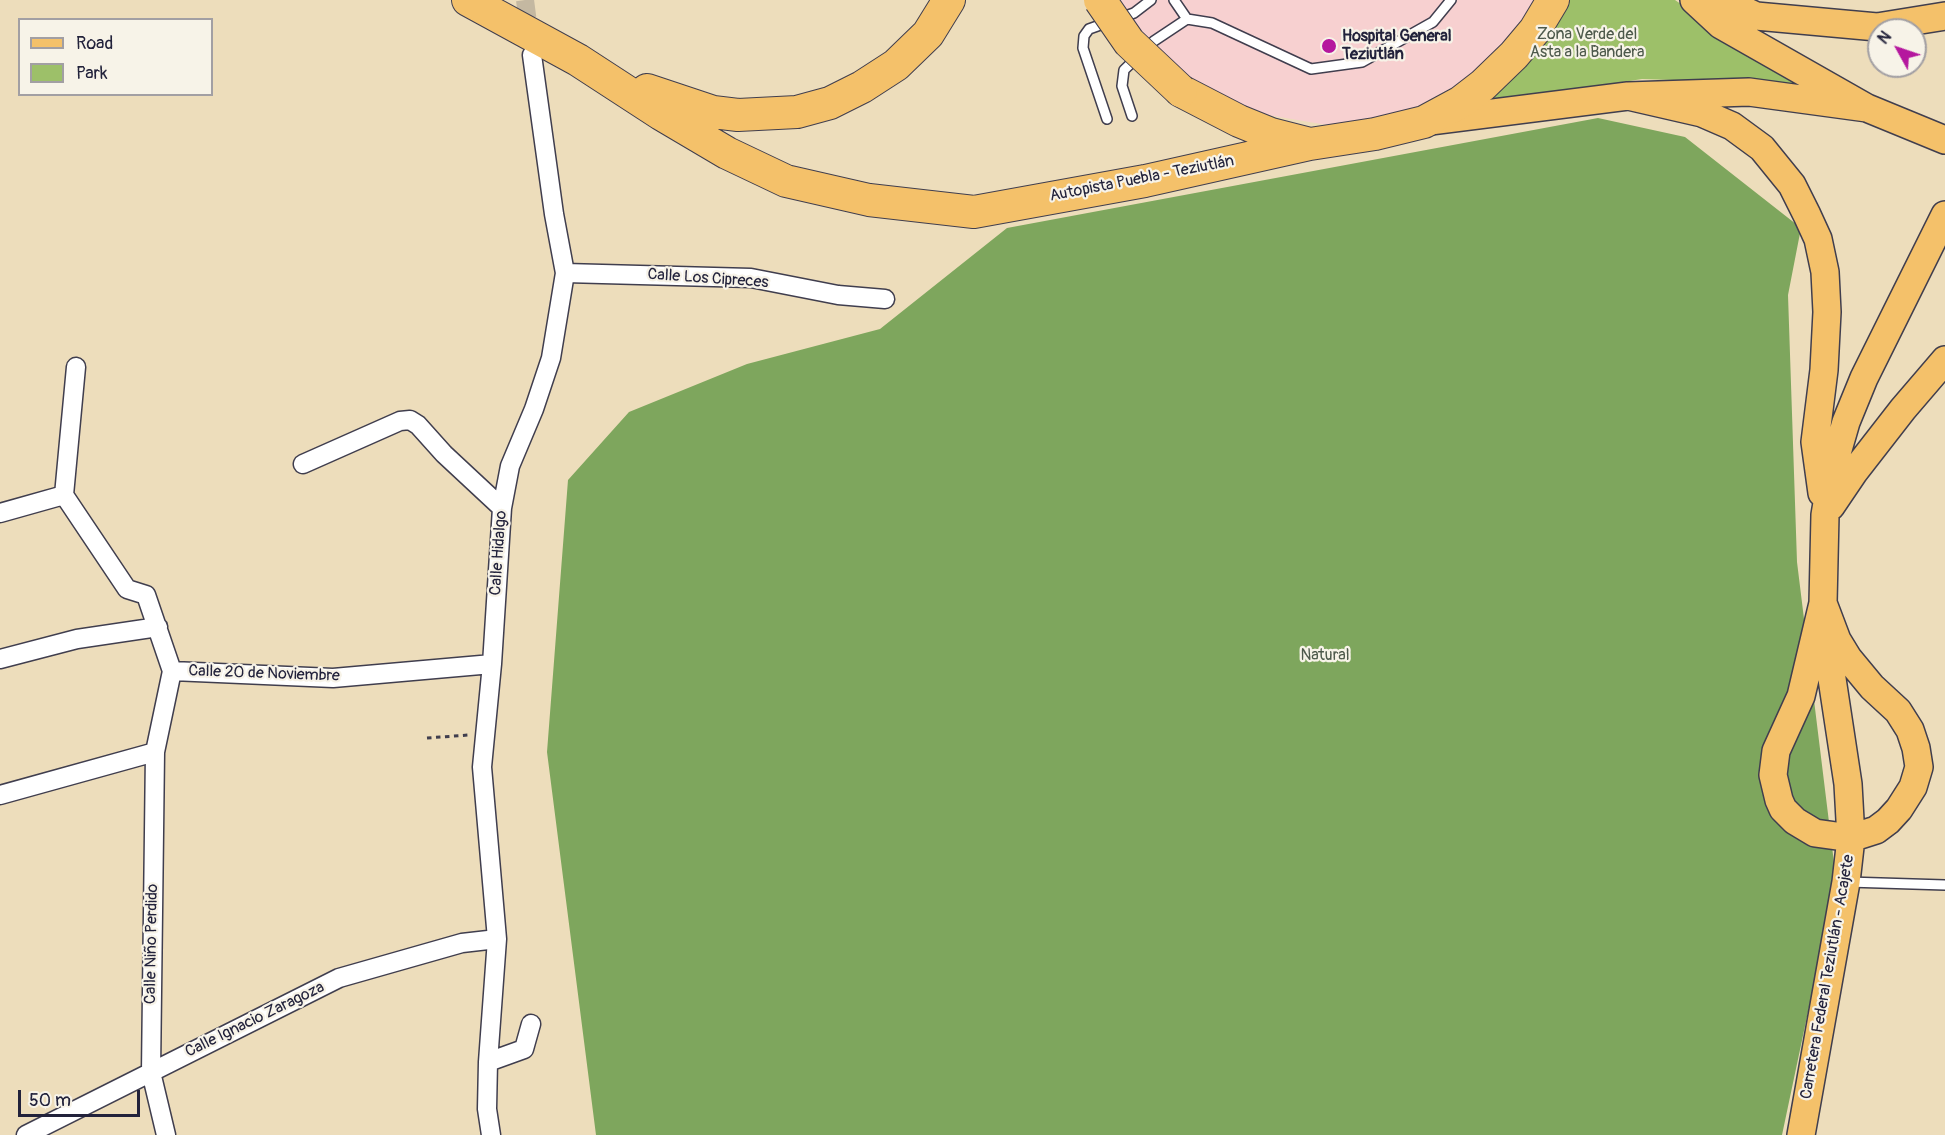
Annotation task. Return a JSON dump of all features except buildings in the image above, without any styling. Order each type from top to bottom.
[{"type":"highway","points":[[468,0],[578,60],[664,97],[713,112],[738,115],[797,112],[830,103],[862,87],[896,65],[928,34],[949,0]]},
{"type":"highway","name":"Autopista Puebla - Teziutlán","points":[[1100,0],[1129,42],[1181,91],[1239,121],[1271,134],[1310,144]]},
{"type":"highway","name":"Autopista Puebla - Teziutlán","points":[[578,60],[696,135],[727,153],[786,181],[870,200],[974,212],[1145,181],[1310,144],[1375,134],[1424,122],[1461,102],[1491,78],[1534,30],[1553,0]]},
{"type":"main road","points":[[1694,0],[1721,25],[1867,108],[1945,140]]},
{"type":"main road","points":[[1722,0],[1756,16],[1877,27],[1945,16]]},
{"type":"main road","points":[[1424,122],[1628,96],[1749,92],[1867,108]]},
{"type":"main road","points":[[1628,96],[1702,113],[1732,126],[1762,148],[1792,185],[1807,215],[1818,239],[1826,282],[1824,370],[1815,442],[1825,515]]},
{"type":"main road","name":"Carretera Federal Teziutlán - Acajete","points":[[1801,1135],[1846,882],[1851,838],[1848,784],[1823,603],[1825,515],[1833,467],[1846,422],[1864,378],[1945,215]]},
{"type":"main road","points":[[1825,515],[1854,472],[1945,360]]},
{"type":"main road","points":[[1823,603],[1837,640],[1848,658],[1872,687],[1898,711],[1910,730],[1919,767],[1913,787],[1888,821],[1876,830],[1851,838],[1815,833],[1795,821],[1783,809],[1773,775],[1776,751],[1801,696],[1823,603]]},
{"type":"street","name":"Calle Hidalgo","points":[[491,1135],[487,1108],[488,1062],[497,939],[482,767],[492,664],[502,508],[510,466],[534,408],[550,358],[565,273],[554,214],[532,54]]},
{"type":"street","name":"Calle Los Cipreces","points":[[565,273],[751,278],[838,295],[885,299]]},
{"type":"street","points":[[76,367],[64,495],[127,589],[146,595],[172,671]]},
{"type":"street","points":[[303,464],[400,421],[410,420],[418,425],[444,454],[502,508]]},
{"type":"street","points":[[0,513],[64,495]]},
{"type":"street","points":[[0,659],[77,639],[158,627]]},
{"type":"street","name":"Calle 20 de Noviembre","points":[[155,752],[172,671],[333,678],[492,664]]},
{"type":"street","points":[[0,795],[155,752]]},
{"type":"street","name":"Calle Niño Perdido","points":[[155,752],[151,1072],[166,1135]]},
{"type":"street","name":"Calle Ignacio Zaragoza","points":[[26,1135],[339,978],[462,943],[497,939]]},
{"type":"street","points":[[488,1062],[524,1049],[531,1024]]},
{"type":"lane","points":[[1107,119],[1083,48],[1084,36],[1089,29],[1134,13],[1151,0]]},
{"type":"lane","points":[[1174,0],[1187,20]]},
{"type":"lane","points":[[1132,116],[1122,86],[1124,70],[1154,41],[1187,20],[1212,23],[1311,69],[1362,62],[1433,22],[1451,0]]},
{"type":"lane","points":[[1846,882],[1945,885]]},
{"type":"path","points":[[427,738],[486,734]]},
{"type":"shaded area","name":"Hospital General Teziutlán","points":[[1121,0],[1539,0],[1479,73],[1407,112],[1327,125],[1250,112],[1182,75],[1129,18]]},
{"type":"green space","name":"Zona Verde del Asta a la Bandera","points":[[1557,0],[1675,0],[1797,84],[1642,79],[1478,105]]},
{"type":"green space","name":"Natural","points":[[1598,118],[1685,137],[1801,228],[1788,295],[1797,562],[1836,879],[1782,1135],[596,1135],[547,752],[568,480],[629,412],[747,364],[880,329],[1007,228]]},
{"type":"tunnel","points":[[525,0],[530,38]]},
{"type":"place","name":"Hospital General Teziutlán","points":[[1329,46]]}]
